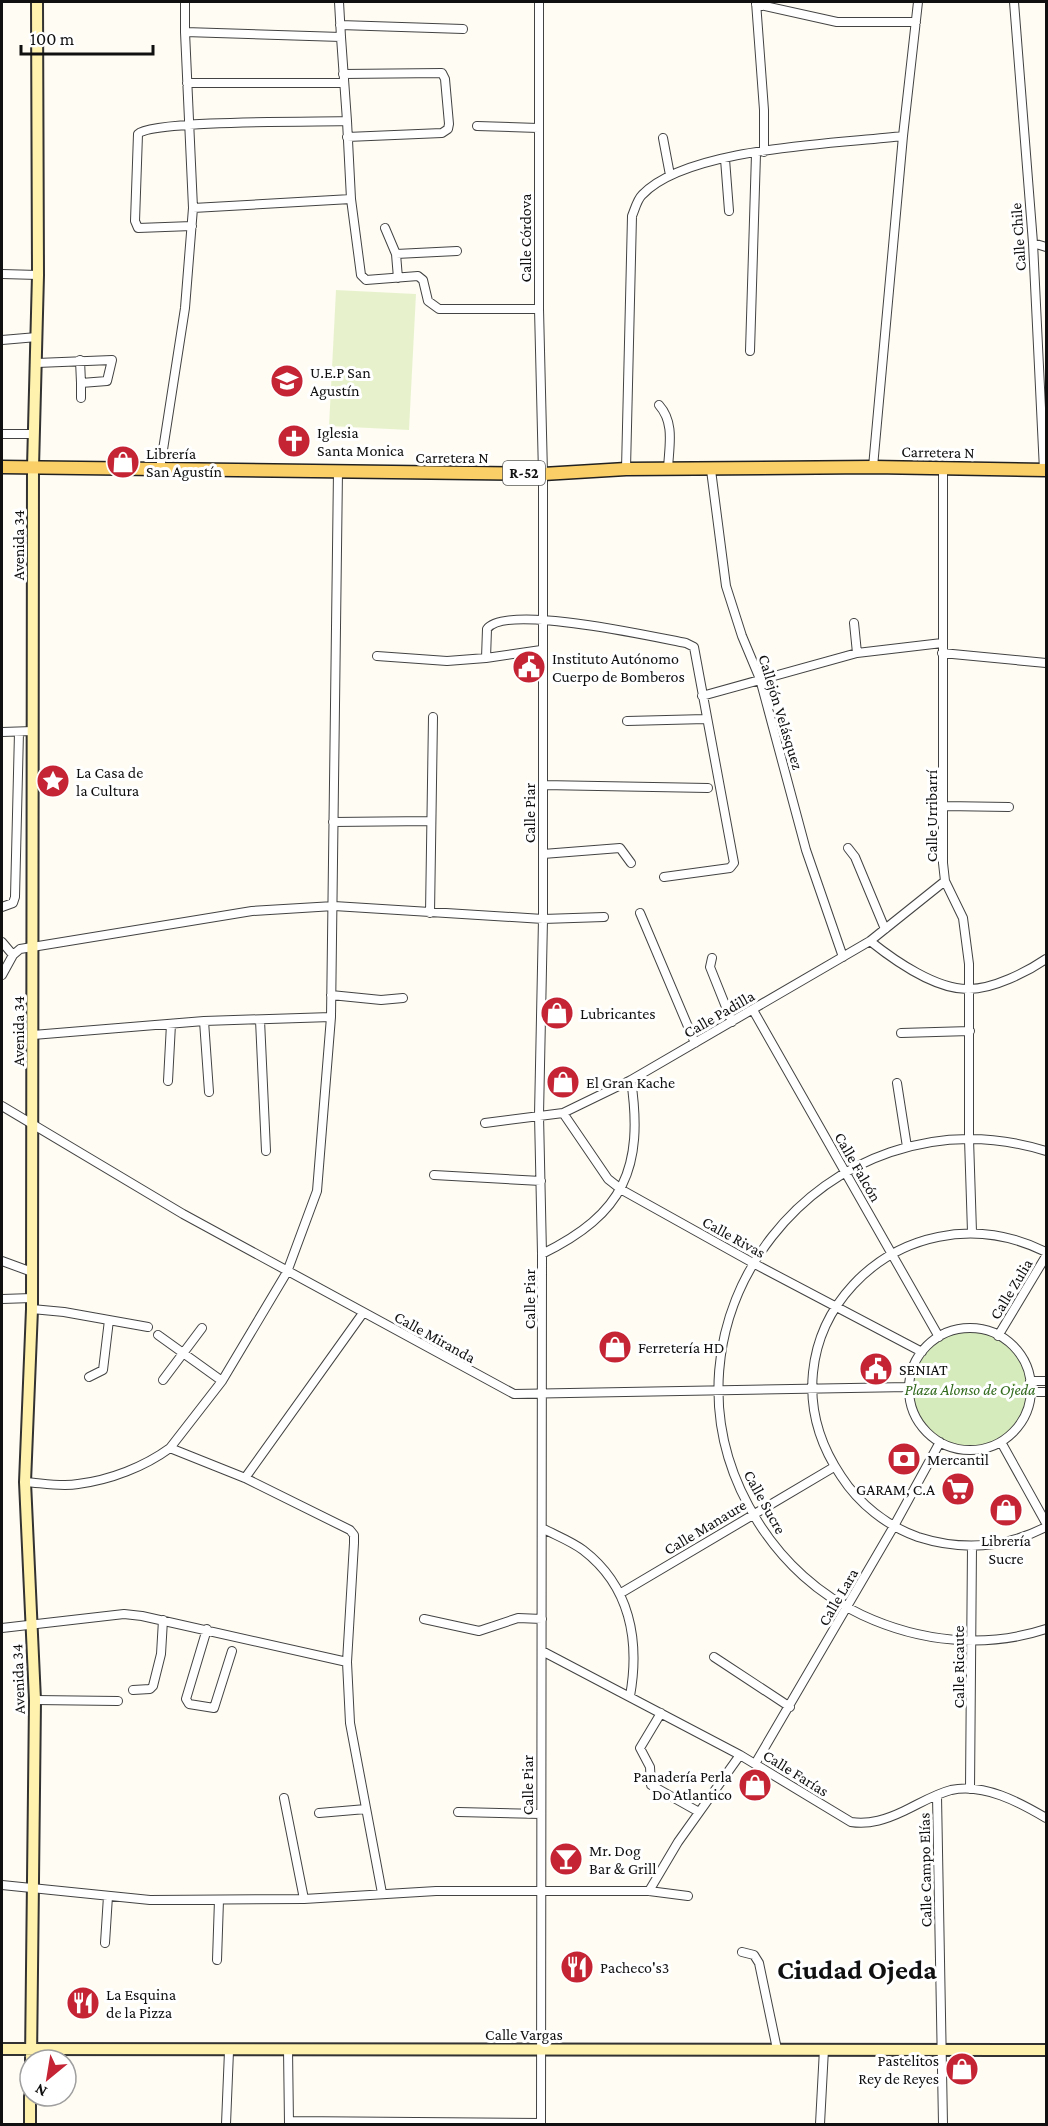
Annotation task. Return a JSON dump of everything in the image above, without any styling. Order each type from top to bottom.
[{"type":"main road","name":"Carretera N","points":[[2,467],[543,474],[626,469],[873,467],[1045,470]]},
{"type":"street","name":"Avenida 34","points":[[31,2048],[31,1886],[35,1700],[25,1482],[32,1304],[33,467],[38,275],[37,2]]},
{"type":"street","points":[[160,469],[185,308],[193,208],[185,2]]},
{"type":"street","points":[[339,2],[351,199],[362,274],[366,280],[418,276],[423,280],[428,301],[439,309],[539,309]]},
{"type":"street","name":"Calle Córdova","points":[[539,2],[539,309],[543,474]]},
{"type":"street","points":[[873,467],[903,136],[918,2]]},
{"type":"street","name":"Calle Chile","points":[[1014,2],[1043,342],[1045,470]]},
{"type":"street","points":[[750,351],[764,110],[756,3],[837,22],[916,22]]},
{"type":"street","points":[[340,25],[463,29]]},
{"type":"street","points":[[185,32],[341,37]]},
{"type":"street","points":[[344,74],[442,73],[446,79],[449,124],[448,129],[442,133],[347,138]]},
{"type":"street","points":[[187,83],[344,83]]},
{"type":"street","points":[[192,226],[145,230],[138,228],[135,221],[138,134],[144,130],[190,125],[347,121]]},
{"type":"street","points":[[477,126],[538,128]]},
{"type":"street","points":[[626,469],[632,216],[640,196],[670,176],[693,165],[760,153],[903,136]]},
{"type":"street","points":[[663,138],[670,176]]},
{"type":"street","points":[[725,159],[729,211]]},
{"type":"street","points":[[193,208],[351,199]]},
{"type":"street","points":[[385,228],[396,254],[398,278]]},
{"type":"street","points":[[1033,243],[1047,247]]},
{"type":"street","points":[[396,254],[457,251]]},
{"type":"street","points":[[2,274],[38,275]]},
{"type":"street","points":[[2,340],[37,337]]},
{"type":"street","points":[[37,363],[109,359],[112,362],[107,381],[81,383]]},
{"type":"street","points":[[80,360],[81,398]]},
{"type":"street","points":[[659,405],[668,415],[670,425],[668,469]]},
{"type":"street","points":[[2,434],[34,434]]},
{"type":"street","name":"Calle Urribarrí","points":[[943,468],[942,653],[945,880],[963,918],[970,990],[969,1139],[972,1232]]},
{"type":"street","name":"Callejón Velásquez","points":[[711,470],[726,586],[742,636],[760,679],[806,850],[843,957]]},
{"type":"street","points":[[25,1482],[76,1485],[103,1479],[148,1462],[170,1448],[222,1381],[287,1272],[317,1191],[332,995],[338,471]]},
{"type":"street","name":"Calle Piar","points":[[541,2124],[542,1254],[539,1115],[543,919],[541,650],[543,474]]},
{"type":"street","points":[[486,658],[489,626],[509,620],[543,618],[686,643],[694,647],[734,863],[730,868],[664,877]]},
{"type":"street","points":[[854,623],[857,653]]},
{"type":"street","points":[[702,696],[857,653],[942,643]]},
{"type":"street","points":[[377,656],[447,661],[541,650]]},
{"type":"street","points":[[942,653],[1047,663]]},
{"type":"street","points":[[430,913],[433,717]]},
{"type":"street","points":[[627,721],[706,719]]},
{"type":"street","points":[[2,732],[33,732]]},
{"type":"street","points":[[2,907],[13,903],[15,897],[19,732]]},
{"type":"street","points":[[543,785],[708,788]]},
{"type":"street","points":[[944,806],[1009,807]]},
{"type":"street","points":[[333,822],[431,821]]},
{"type":"street","points":[[543,854],[620,848],[631,863]]},
{"type":"street","points":[[848,848],[855,857],[885,929]]},
{"type":"street","name":"Calle Padilla","points":[[485,1123],[563,1113],[632,1080],[870,941],[945,880]]},
{"type":"street","points":[[2,975],[13,955],[20,949],[252,911],[334,906],[543,919],[604,917]]},
{"type":"street","points":[[640,913],[695,1043]]},
{"type":"street","points":[[870,941],[902,965],[947,985],[970,990],[1012,978],[1047,959]]},
{"type":"street","points":[[2,942],[13,955]]},
{"type":"street","points":[[712,958],[710,967],[732,1022]]},
{"type":"street","points":[[332,995],[381,1000],[403,998]]},
{"type":"street","name":"Calle Falcón","points":[[753,1010],[939,1337]]},
{"type":"street","points":[[33,1035],[204,1021],[331,1017]]},
{"type":"street","points":[[260,1020],[266,1151]]},
{"type":"street","points":[[204,1021],[208,1092]]},
{"type":"street","points":[[168,1081],[171,1024]]},
{"type":"street","points":[[901,1033],[970,1031]]},
{"type":"street","points":[[542,1254],[588,1226],[621,1190],[634,1143],[636,1122],[632,1080]]},
{"type":"street","points":[[897,1083],[907,1147]]},
{"type":"street","name":"Calle Miranda","points":[[2,1106],[183,1214],[514,1394],[909,1387]]},
{"type":"street","name":"Calle Rivas","points":[[563,1113],[609,1179],[621,1190],[922,1352]]},
{"type":"street","name":"Calle Sucre","points":[[1047,1151],[1012,1143],[969,1139],[907,1147],[875,1157],[845,1172],[814,1193],[786,1218],[753,1263],[738,1293],[727,1325],[721,1357],[719,1390],[728,1455],[738,1485],[753,1514],[774,1546],[793,1566],[847,1608],[915,1634],[972,1641],[1006,1638],[1047,1629]]},
{"type":"street","points":[[434,1175],[541,1180]]},
{"type":"street","points":[[1002,1442],[1047,1525],[1011,1541],[972,1546],[931,1541],[894,1526],[861,1502],[834,1467],[817,1421],[814,1389],[817,1354],[836,1307],[860,1277],[891,1253],[930,1237],[972,1232],[1012,1238],[1047,1254]]},
{"type":"street","name":"Calle Zulia","points":[[998,1336],[1047,1254]]},
{"type":"street","points":[[2,1261],[32,1272]]},
{"type":"street","points":[[2,1299],[148,1327]]},
{"type":"street","points":[[245,1478],[363,1313]]},
{"type":"street","points":[[89,1377],[104,1370],[109,1320]]},
{"type":"street","points":[[163,1380],[202,1328]]},
{"type":"street","points":[[968,1329],[998,1336],[1023,1359],[1030,1381],[1031,1392],[1022,1420],[1002,1442],[971,1450],[940,1442],[920,1425],[913,1413],[909,1387],[912,1368],[922,1352],[939,1337],[968,1329]]},
{"type":"street","points":[[158,1335],[222,1381]]},
{"type":"street","points":[[1030,1381],[1047,1381]]},
{"type":"street","points":[[1031,1392],[1047,1392]]},
{"type":"street","name":"Calle Lara","points":[[755,1764],[847,1608],[940,1442]]},
{"type":"street","points":[[170,1448],[245,1478],[338,1523],[354,1535],[347,1662],[350,1723],[382,1893]]},
{"type":"street","name":"Calle Manaure","points":[[621,1593],[834,1467]]},
{"type":"street","points":[[542,1527],[580,1548],[593,1559],[621,1593],[631,1622],[635,1653],[630,1696]]},
{"type":"street","name":"Calle Ricaute","points":[[970,1788],[972,1546]]},
{"type":"street","points":[[2,1628],[124,1614],[207,1629],[347,1662]]},
{"type":"street","points":[[424,1619],[479,1631],[518,1618],[542,1619]]},
{"type":"street","points":[[133,1690],[150,1689],[153,1686],[161,1654],[163,1620]]},
{"type":"street","points":[[207,1629],[186,1699],[189,1704],[214,1708],[232,1651]]},
{"type":"street","name":"Calle Farías","points":[[542,1651],[740,1755],[851,1822],[865,1824],[893,1816],[951,1790],[970,1788],[997,1794],[1047,1818]]},
{"type":"street","points":[[714,1657],[790,1707]]},
{"type":"street","points":[[35,1700],[118,1701]]},
{"type":"street","points":[[661,1713],[640,1748],[650,1767],[651,1785],[699,1812]]},
{"type":"street","points":[[649,1891],[699,1812],[740,1755]]},
{"type":"street","name":"Calle Campo Elías","points":[[937,1796],[943,2124]]},
{"type":"street","points":[[284,1798],[304,1899]]},
{"type":"street","points":[[319,1813],[366,1809]]},
{"type":"street","points":[[458,1812],[541,1814]]},
{"type":"street","points":[[2,1885],[31,1886],[108,1896],[219,1900],[304,1899],[382,1893],[541,1891],[649,1891],[688,1896]]},
{"type":"street","points":[[105,1942],[108,1896]]},
{"type":"street","points":[[217,1960],[219,1900]]},
{"type":"street","points":[[742,1952],[753,1955],[759,1963],[777,2049]]},
{"type":"street","name":"Calle Vargas","points":[[2,2049],[18,2048]]},
{"type":"street","name":"Calle Vargas","points":[[78,2049],[229,2051],[288,2049],[1047,2050]]},
{"type":"street","points":[[288,2049],[290,2123],[541,2124]]},
{"type":"street","points":[[820,2124],[824,2049]]},
{"type":"street","points":[[226,2124],[229,2051]]},
{"type":"street","points":[[30,2108],[30,2124]]},
{"type":"green space","points":[[336,290],[416,294],[409,430],[329,426]]},
{"type":"green space","name":"Plaza Alonso de Ojeda","points":[[970,1328],[993,1333],[1004,1338],[1013,1346],[1021,1355],[1026,1366],[1031,1389],[1026,1412],[1021,1423],[1013,1432],[1004,1440],[993,1445],[970,1450],[947,1445],[936,1440],[927,1432],[919,1423],[914,1412],[909,1389],[914,1366],[919,1355],[927,1346],[936,1338],[947,1333]]},
{"type":"place","name":"U.E.P San Agustín","points":[[287,381]]},
{"type":"place","name":"Iglesia Santa Monica","points":[[294,441]]},
{"type":"place","name":"Librería San Agustín","points":[[123,462]]},
{"type":"place","name":"Instituto Autónomo Cuerpo de Bomberos","points":[[529,667]]},
{"type":"place","name":"La Casa de la Cultura","points":[[53,781]]},
{"type":"place","name":"Lubricantes","points":[[557,1013]]},
{"type":"place","name":"El Gran Kache","points":[[563,1082]]},
{"type":"place","name":"Ferretería HD","points":[[615,1347]]},
{"type":"place","name":"SENIAT","points":[[876,1369]]},
{"type":"place","name":"Mercantil","points":[[904,1459]]},
{"type":"place","name":"GARAM, C.A","points":[[958,1489]]},
{"type":"place","name":"Librería Sucre","points":[[1006,1510]]},
{"type":"place","name":"Panadería Perla Do Atlantico","points":[[755,1785]]},
{"type":"place","name":"Mr. Dog Bar & Grill","points":[[566,1859]]},
{"type":"place","name":"Pacheco's3","points":[[577,1967]]},
{"type":"place","name":"La Esquina de la Pizza","points":[[83,2003]]},
{"type":"place","name":"Pastelitos Rey de Reyes","points":[[962,2069]]},
{"type":"district","name":"Ciudad Ojeda","points":[[857,1969]]}]
